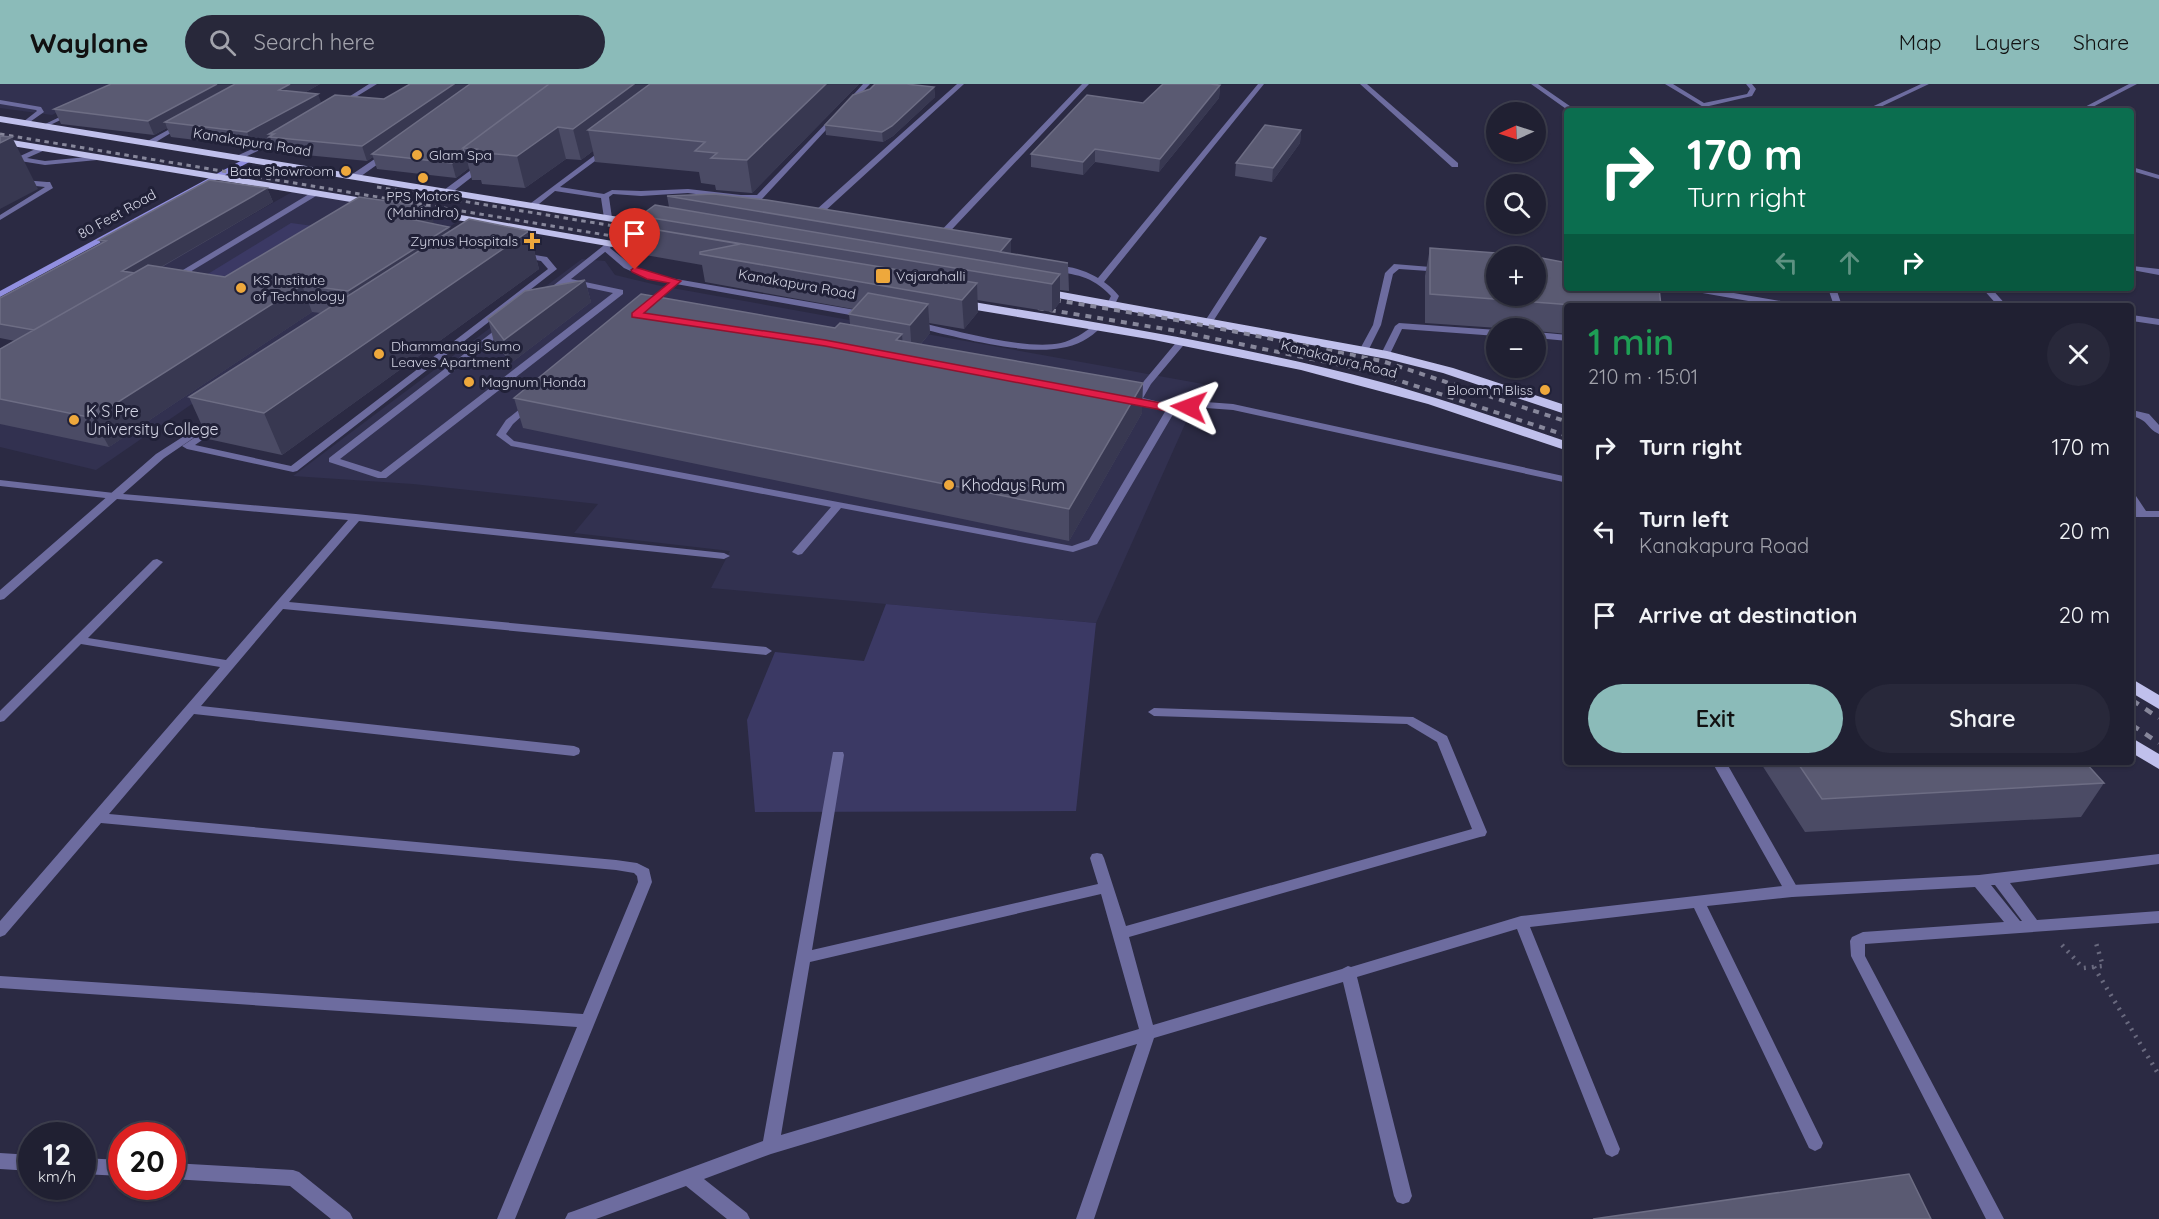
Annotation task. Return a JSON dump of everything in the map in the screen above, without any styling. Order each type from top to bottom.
[{"type":"highway","name":"Kanakapura Road","points":[[0,119],[675,229]]},
{"type":"highway","name":"Kanakapura Road","points":[[0,141],[396,206],[508,229],[668,253]]},
{"type":"highway","name":"Kanakapura Road","points":[[1025,289],[1325,344],[1365,349],[1441,367],[1564,410]]},
{"type":"highway","name":"Kanakapura Road","points":[[940,300],[1182,341],[1350,378],[1486,418],[1564,446]]},
{"type":"highway","points":[[1114,330],[1128,307]]},
{"type":"highway","points":[[2134,686],[2159,703]]},
{"type":"highway","points":[[2134,747],[2159,763]]},
{"type":"main road","name":"80 Feet Road","points":[[0,294],[211,175],[236,158]]},
{"type":"main road","name":"80 Feet Road","points":[[0,286],[211,175],[249,160]]},
{"type":"street","points":[[327,112],[374,84]]},
{"type":"street","points":[[556,189],[605,196],[612,192],[638,195],[689,191],[732,197],[759,196],[867,84]]},
{"type":"street","points":[[814,229],[802,227],[961,84]]},
{"type":"street","points":[[941,249],[930,247],[1086,84]]},
{"type":"street","points":[[1101,280],[1261,84]]},
{"type":"street","points":[[1363,84],[1455,165]]},
{"type":"street","points":[[1534,84],[1570,108]]},
{"type":"street","points":[[1668,84],[1709,108]]},
{"type":"street","points":[[1704,105],[1750,95],[1753,89],[1749,84]]},
{"type":"street","points":[[1873,108],[1926,84]]},
{"type":"street","points":[[2086,108],[2134,84]]},
{"type":"street","points":[[850,101],[868,96]]},
{"type":"street","points":[[0,102],[39,108],[41,111],[25,123]]},
{"type":"street","points":[[44,126],[84,107]]},
{"type":"street","points":[[148,144],[188,122]]},
{"type":"street","points":[[236,158],[270,145],[289,134]]},
{"type":"street","points":[[531,206],[615,142]]},
{"type":"street","points":[[0,154],[17,144]]},
{"type":"street","points":[[249,160],[263,153],[270,145]]},
{"type":"street","points":[[0,168],[42,148]]},
{"type":"street","points":[[354,177],[393,150]]},
{"type":"street","points":[[0,154],[53,163],[97,158]]},
{"type":"street","points":[[447,192],[486,163]]},
{"type":"street","points":[[2134,170],[2156,178]]},
{"type":"street","points":[[0,180],[47,184],[49,188],[0,218]]},
{"type":"street","points":[[165,283],[317,193]]},
{"type":"street","points":[[605,196],[608,218]]},
{"type":"street","name":"Kanakapura Road","points":[[640,223],[646,219],[668,217]]},
{"type":"street","points":[[1209,321],[1263,238]]},
{"type":"street","points":[[536,302],[608,245]]},
{"type":"street","name":"Kanakapura Road","points":[[608,245],[627,266],[651,277],[875,317]]},
{"type":"street","points":[[0,596],[160,456],[228,415],[187,446],[293,469],[553,269],[544,259],[508,252]]},
{"type":"street","points":[[1041,266],[1085,274],[1101,280],[1115,296],[1112,304]]},
{"type":"street","points":[[1365,349],[1377,326],[1389,273],[1397,266],[1457,271]]},
{"type":"street","points":[[2134,268],[2159,272]]},
{"type":"street","points":[[518,317],[333,460],[382,476],[620,292],[564,280]]},
{"type":"street","points":[[648,317],[636,315],[676,281]]},
{"type":"street","points":[[1708,291],[1776,303]]},
{"type":"street","points":[[1754,291],[1755,299]]},
{"type":"street","points":[[1989,291],[2000,303]]},
{"type":"street","points":[[2134,318],[2159,321]]},
{"type":"street","points":[[898,321],[1035,347],[1059,346],[1087,336],[1097,327]]},
{"type":"street","points":[[1386,354],[1399,326],[1486,332]]},
{"type":"street","points":[[1546,336],[1564,338]]},
{"type":"street","points":[[1137,400],[1147,383],[1182,341]]},
{"type":"street","points":[[1125,398],[1172,408],[1206,405],[1233,408],[1564,479]]},
{"type":"street","points":[[536,399],[509,422],[501,435],[511,442],[1058,549],[1085,547],[1093,543],[1172,408]]},
{"type":"street","points":[[2134,413],[2146,416],[2159,431]]},
{"type":"street","points":[[0,483],[114,496],[356,517],[724,556]]},
{"type":"street","points":[[798,552],[838,505]]},
{"type":"street","points":[[2137,514],[2159,514]]},
{"type":"street","points":[[0,931],[356,517]]},
{"type":"street","points":[[0,718],[157,562]]},
{"type":"street","points":[[281,605],[766,651]]},
{"type":"street","points":[[78,640],[229,665]]},
{"type":"street","points":[[191,710],[574,751]]},
{"type":"street","points":[[1121,933],[1480,832],[1442,738],[1409,720],[1154,712]]},
{"type":"street","points":[[771,1146],[838,755]]},
{"type":"street","points":[[1721,765],[1792,891]]},
{"type":"street","points":[[97,818],[637,868],[644,873],[645,882],[506,1219]]},
{"type":"street","points":[[1085,1219],[1148,1034],[1121,933],[1097,858]]},
{"type":"street","points":[[574,1219],[771,1146],[1521,922],[1792,891],[1979,881],[2159,859]]},
{"type":"street","points":[[1999,879],[2025,926]]},
{"type":"street","points":[[1979,881],[2025,926]]},
{"type":"street","points":[[803,958],[1105,888]]},
{"type":"street","points":[[1698,902],[1815,1143]]},
{"type":"street","points":[[1995,1219],[1856,948],[1857,941],[1863,938],[2159,917]]},
{"type":"street","points":[[1521,922],[1612,1149]]},
{"type":"street","points":[[1348,972],[1403,1196]]},
{"type":"street","points":[[0,982],[588,1021]]},
{"type":"street","points":[[0,1161],[18,1162]]},
{"type":"street","points":[[186,1172],[293,1179],[344,1219]]},
{"type":"street","points":[[688,1177],[741,1219]]},
{"type":"path","points":[[2051,924],[2051,933],[2083,968],[2103,966],[2092,930],[2085,921]]},
{"type":"path","points":[[2094,967],[2159,1075]]},
{"type":"shaded area","points":[[0,84],[114,84],[52,115],[0,108]]},
{"type":"shaded area","name":"KS Institute of Technology","points":[[292,192],[461,219],[96,470],[0,447],[0,358]]},
{"type":"shaded area","points":[[291,223],[343,230],[240,297],[185,288]]},
{"type":"shaded area","points":[[582,259],[605,261],[615,275],[661,286],[1203,384],[1096,623],[711,588],[730,551],[574,533],[598,504],[413,484],[293,476]]},
{"type":"shaded area","points":[[886,604],[1096,623],[1076,811],[755,812],[747,720],[775,652],[864,661]]},
{"type":"building","points":[[111,84],[217,84],[148,121],[54,109]]},
{"type":"building","points":[[235,84],[290,84],[279,90],[318,94],[247,132],[165,122]]},
{"type":"building","points":[[410,84],[454,84],[362,146],[269,137],[274,134],[269,134],[335,95],[384,99]]},
{"type":"building","points":[[470,84],[549,84],[463,148],[465,153],[452,163],[372,154]]},
{"type":"building","points":[[549,84],[634,84],[573,129],[558,127],[517,156],[473,152],[477,149],[463,148]]},
{"type":"building","points":[[650,84],[826,84],[747,160],[711,158],[717,153],[695,151],[705,142],[588,130]]},
{"type":"building","points":[[875,84],[934,87],[892,126],[882,132],[825,125],[853,95],[870,89]]},
{"type":"building","points":[[1163,84],[1220,85],[1160,159],[1095,149],[1083,162],[1031,154],[1087,95],[1143,103]]},
{"type":"building","points":[[1265,125],[1301,130],[1273,168],[1236,163]]},
{"type":"building","points":[[0,136],[12,137],[0,143]]},
{"type":"building","points":[[209,180],[267,188],[122,271],[134,273],[34,330],[0,324],[0,298],[106,241],[99,240]]},
{"type":"building","points":[[714,194],[767,200],[1011,239],[1000,252],[667,196]]},
{"type":"building","points":[[359,197],[429,207],[410,219],[449,227],[348,291],[302,285],[93,418],[0,399],[0,349],[148,265],[225,277]]},
{"type":"building","points":[[655,205],[1060,274],[1052,284],[640,216]]},
{"type":"building","points":[[469,219],[529,231],[264,413],[189,397]]},
{"type":"building","points":[[628,225],[977,283],[962,300],[700,254],[700,252],[740,244]]},
{"type":"building","points":[[1430,248],[1486,252],[1486,298],[1430,294]]},
{"type":"building","points":[[1546,259],[1564,262],[1564,291],[1659,291],[1661,303],[1564,303],[1546,303]]},
{"type":"building","points":[[585,280],[504,340],[488,319],[525,291]]},
{"type":"building","points":[[868,293],[928,304],[910,325],[849,314]]},
{"type":"building","name":"Khodays Rum","points":[[641,294],[835,328],[840,323],[902,334],[896,340],[1143,383],[1069,509],[514,398]]},
{"type":"building","points":[[1799,765],[2088,765],[2104,783],[1822,799]]},
{"type":"building","points":[[1909,1174],[1931,1219],[1593,1219]]},
{"type":"railway","points":[[0,134],[648,242]]},
{"type":"railway","points":[[377,187],[644,231]]},
{"type":"railway","points":[[1043,298],[1182,321],[1382,361],[1564,421]]},
{"type":"railway","points":[[1038,308],[1177,331],[1370,371],[1564,435]]},
{"type":"railway","points":[[2134,701],[2159,718]]},
{"type":"railway","points":[[2134,726],[2159,743]]},
{"type":"place","name":"Glam Spa","points":[[417,155]]},
{"type":"place","name":"Bata Showroom","points":[[346,171]]},
{"type":"place","name":"PPS Motors (Mahindra)","points":[[423,178]]},
{"type":"place","name":"Zymus Hospitals","points":[[532,241]]},
{"type":"place","name":"Vajarahalli","points":[[883,276]]},
{"type":"place","name":"KS Institute of Technology","points":[[241,288]]},
{"type":"place","name":"Dhammanagi Sumo Leaves Apartment","points":[[379,354]]},
{"type":"place","name":"Magnum Honda","points":[[469,382]]},
{"type":"place","name":"Bloom n Bliss","points":[[1545,390]]},
{"type":"place","name":"K S Pre University College","points":[[74,420]]},
{"type":"place","name":"Khodays Rum","points":[[949,485]]},
{"type":"route","points":[[635,270],[651,277],[676,281],[636,315],[825,343],[1172,408],[1189,407]]}]
